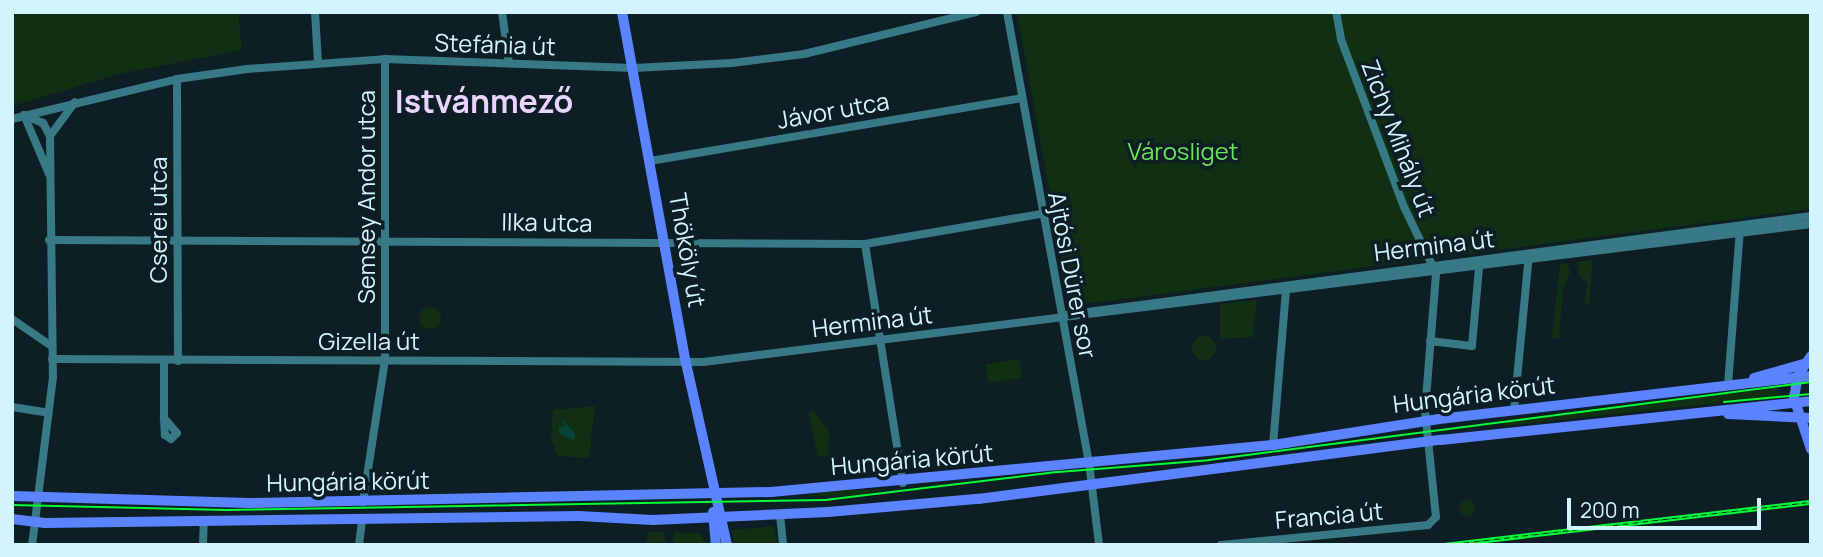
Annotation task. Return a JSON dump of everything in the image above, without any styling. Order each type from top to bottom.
[{"type":"main road","name":"Thököly út","points":[[622,12],[686,363],[713,494],[727,545]]},
{"type":"main road","points":[[1811,356],[1798,375],[1794,398],[1811,449]]},
{"type":"main road","points":[[1731,385],[1811,362]]},
{"type":"main road","name":"Hungária körút","points":[[12,496],[38,499],[363,502],[771,492],[903,483],[1273,445],[1426,421],[1811,376]]},
{"type":"main road","name":"Hungária körút","points":[[12,519],[35,523],[204,522],[780,514],[943,503],[1428,442],[1811,401]]},
{"type":"main road","points":[[1692,413],[1811,418]]},
{"type":"main road","points":[[718,514],[730,499],[771,492]]},
{"type":"main road","name":"Thököly út","points":[[716,545],[718,514]]},
{"type":"street","points":[[315,12],[318,62]]},
{"type":"street","points":[[502,12],[509,63]]},
{"type":"street","name":"Stefánia út","points":[[12,119],[177,79],[318,62],[385,59],[633,68],[804,54],[976,12]]},
{"type":"street","name":"Ajtósi Dürer sor","points":[[1007,12],[1041,214],[1089,462],[1099,545]]},
{"type":"street","name":"Zichy Mihály út","points":[[1336,12],[1341,39],[1404,207],[1434,269]]},
{"type":"street","name":"Semsey Andor utca","points":[[363,502],[385,360],[385,59]]},
{"type":"street","name":"Cserei utca","points":[[177,79],[178,360]]},
{"type":"street","name":"Jávor utca","points":[[650,161],[1022,98]]},
{"type":"street","points":[[50,136],[75,102]]},
{"type":"street","points":[[24,115],[50,177]]},
{"type":"street","points":[[24,115],[43,123],[50,136],[52,359],[49,413],[32,545]]},
{"type":"street","points":[[32,134],[50,136]]},
{"type":"street","name":"Ilka utca","points":[[49,240],[864,244],[1041,214]]},
{"type":"street","name":"Hermina út","points":[[686,363],[1062,316],[1076,310],[1434,269],[1740,229],[1811,216]]},
{"type":"street","name":"Hermina út","points":[[1740,229],[1811,224]]},
{"type":"street","points":[[1731,385],[1740,229]]},
{"type":"street","points":[[864,244],[903,483]]},
{"type":"street","points":[[1514,410],[1529,256]]},
{"type":"street","name":"Hermina út","points":[[1434,269],[1479,267],[1529,256]]},
{"type":"street","points":[[1430,341],[1472,346],[1479,267]]},
{"type":"street","points":[[1428,442],[1426,421],[1434,269]]},
{"type":"street","points":[[1273,445],[1286,287]]},
{"type":"street","points":[[12,318],[50,345]]},
{"type":"street","name":"Gizella út","points":[[52,359],[686,363]]},
{"type":"street","points":[[164,361],[164,418]]},
{"type":"street","points":[[12,407],[49,413]]},
{"type":"street","name":"Francia út","points":[[1221,545],[1428,525],[1436,517],[1428,442]]},
{"type":"street","points":[[780,514],[783,545]]},
{"type":"street","points":[[359,545],[362,519]]},
{"type":"street","points":[[203,545],[204,522]]},
{"type":"green space","points":[[12,12],[238,12],[242,50],[119,74],[12,106]]},
{"type":"green space","name":"Városliget","points":[[1017,12],[1811,12],[1811,209],[1070,306]]},
{"type":"green space","points":[[1593,260],[1589,305],[1585,304],[1587,283],[1579,276],[1577,262]]},
{"type":"green space","points":[[1567,263],[1570,272],[1563,290],[1559,339],[1552,338],[1560,264]]},
{"type":"green space","points":[[1257,300],[1253,337],[1220,339],[1220,304]]},
{"type":"green space","points":[[430,307],[438,310],[441,318],[438,326],[430,329],[422,326],[419,318],[422,310]]},
{"type":"green space","points":[[1204,336],[1213,339],[1216,348],[1213,357],[1204,360],[1195,357],[1192,348],[1195,339]]},
{"type":"green space","points":[[1019,359],[1022,378],[988,383],[985,364]]},
{"type":"green space","points":[[1779,388],[1780,396],[1505,426],[1505,421]]},
{"type":"green space","points":[[595,406],[589,458],[557,456],[551,439],[553,410]]},
{"type":"green space","points":[[812,409],[829,431],[828,455],[818,457],[809,414]]},
{"type":"green space","points":[[888,489],[856,496],[804,496],[826,491]]},
{"type":"green space","points":[[1467,500],[1473,502],[1473,514],[1467,516],[1461,514],[1459,508],[1461,502]]},
{"type":"green space","points":[[773,526],[778,545],[734,545],[732,530]]},
{"type":"green space","points":[[649,532],[663,532],[666,541],[645,545]]},
{"type":"green space","points":[[674,532],[701,534],[705,545],[673,545]]},
{"type":"shaded area","points":[[562,419],[575,433],[574,440],[559,434],[559,427],[565,426]]},
{"type":"tram line","points":[[12,505],[227,510],[825,500],[1058,472],[1209,460],[1811,382]]},
{"type":"tram line","points":[[1724,402],[1811,394]]},
{"type":"railway","points":[[1444,545],[1811,502]]},
{"type":"district","name":"Istvánmező","points":[[484,101]]}]
